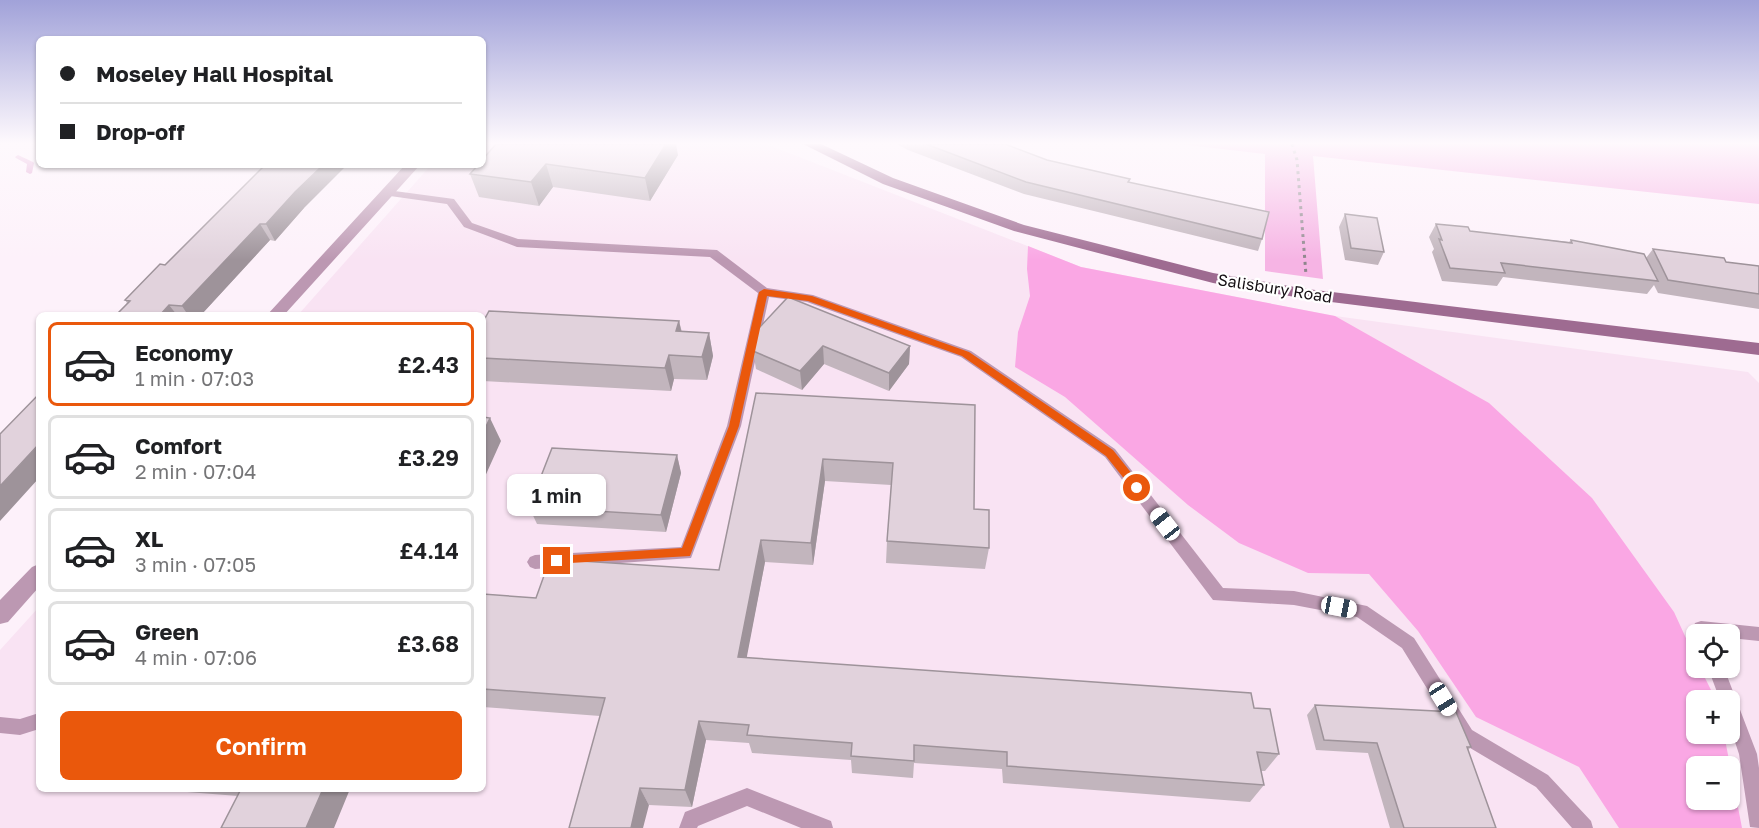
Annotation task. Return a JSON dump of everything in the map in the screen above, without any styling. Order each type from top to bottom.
[{"type":"main road","name":"Salisbury Road","points":[[893,183],[1019,228],[1213,278],[1307,294],[1759,350]]},
{"type":"street","points":[[278,312],[397,183]]},
{"type":"street","points":[[0,615],[36,576]]},
{"type":"lane","points":[[387,193],[450,201],[468,225],[517,243],[713,253],[764,292],[809,298],[966,354],[1110,453],[1219,595],[1294,598],[1361,611],[1408,643],[1466,736],[1542,781],[1584,828]]},
{"type":"lane","points":[[535,562],[686,553],[734,426],[764,292]]},
{"type":"lane","points":[[1740,633],[1759,635]]},
{"type":"lane","points":[[0,725],[20,727],[36,722]]},
{"type":"lane","points":[[1740,732],[1748,754],[1759,827]]},
{"type":"lane","points":[[688,828],[692,819],[747,797],[824,828]]},
{"type":"path","points":[[1299,183],[1307,294]]},
{"type":"shaded area","points":[[415,183],[865,183],[1081,267],[1335,316],[1748,372],[1759,383],[1759,828],[0,828],[0,650],[36,610],[36,792],[486,792],[486,312],[301,312]]},
{"type":"shaded area","points":[[1265,183],[1315,183],[1323,279],[1265,271]]},
{"type":"shaded area","points":[[1561,183],[1759,183],[1759,204]]},
{"type":"shaded area","points":[[1028,246],[1081,267],[1335,316],[1489,403],[1592,498],[1674,612],[1686,638],[1686,678],[1705,678],[1711,690],[1686,690],[1686,744],[1726,744],[1728,756],[1686,756],[1686,810],[1739,810],[1742,828],[1619,828],[1579,767],[1476,717],[1418,631],[1369,574],[1308,573],[1239,543],[1188,505],[1065,397],[1015,367],[1018,332],[1030,296],[1027,269]]},
{"type":"building","points":[[247,183],[305,183],[266,224],[260,224],[182,306],[169,305],[163,312],[119,312],[130,301],[125,300],[160,264],[165,265]]},
{"type":"building","points":[[1029,183],[1131,183],[1269,212],[1262,239]]},
{"type":"building","points":[[1345,214],[1377,218],[1384,252],[1351,248]]},
{"type":"building","points":[[1436,224],[1468,227],[1470,231],[1572,243],[1571,240],[1644,254],[1658,281],[1501,263],[1505,273],[1450,268]]},
{"type":"building","points":[[1653,249],[1724,258],[1726,262],[1759,266],[1759,294],[1668,280]]},
{"type":"building","points":[[788,297],[910,346],[889,373],[823,346],[800,371],[753,351],[758,329]]},
{"type":"building","points":[[489,311],[679,321],[676,331],[709,333],[702,357],[669,355],[665,368],[486,358],[486,316]]},
{"type":"building","points":[[756,393],[975,405],[974,509],[989,510],[989,548],[887,541],[893,463],[823,459],[811,543],[761,540],[738,657],[1251,693],[1254,708],[1270,709],[1279,754],[1257,752],[1264,785],[1007,766],[1007,752],[914,745],[914,761],[851,756],[852,743],[747,735],[749,725],[699,721],[685,790],[640,788],[631,828],[569,828],[605,698],[486,689],[486,594],[536,598],[550,559],[719,570]]},
{"type":"building","points":[[36,397],[36,447],[0,486],[0,434]]},
{"type":"building","points":[[552,448],[677,455],[661,515],[529,507]]},
{"type":"building","points":[[1315,705],[1456,712],[1471,747],[1467,747],[1496,828],[1404,828],[1377,743],[1324,740]]},
{"type":"building","points":[[239,792],[322,792],[306,828],[221,828]]},
{"type":"route","points":[[557,561],[686,553],[734,426],[764,292],[809,298],[966,354],[1110,453],[1137,488]]}]
